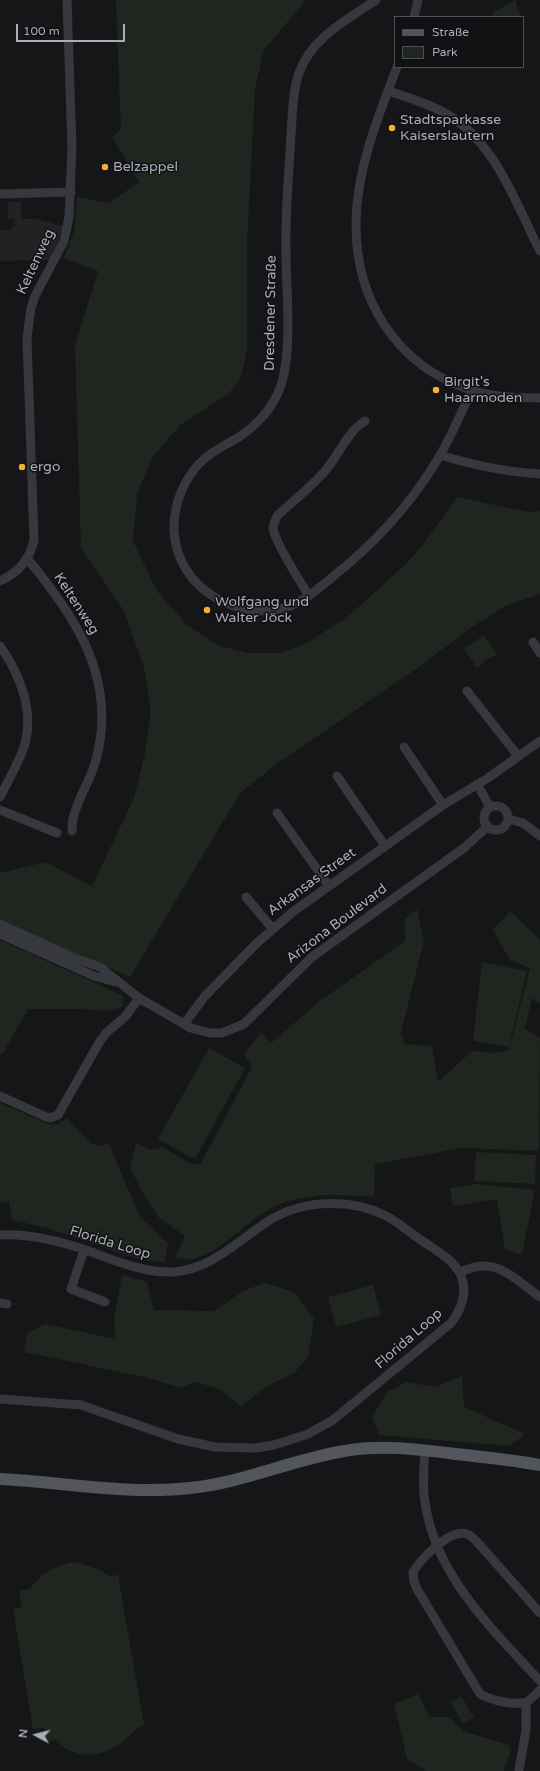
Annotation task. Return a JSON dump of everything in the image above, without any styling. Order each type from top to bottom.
[{"type":"main road","points":[[0,1479],[142,1490],[189,1488],[229,1482],[311,1458],[347,1450],[376,1448],[425,1450],[540,1465]]},
{"type":"street","name":"Keltenweg","points":[[0,581],[10,576],[27,559],[34,540],[27,338],[28,323],[35,296],[64,241],[71,192],[72,148],[67,0]]},
{"type":"street","name":"Dresdener Straße","points":[[376,0],[318,42],[304,62],[296,81],[293,103],[286,216],[287,341],[283,381],[271,405],[263,416],[239,437],[203,460],[182,490],[175,512],[175,539],[183,564],[194,582],[214,597],[234,607],[265,610],[288,606],[309,596],[358,557],[381,534],[421,486],[440,455],[472,391]]},
{"type":"street","points":[[414,16],[418,0]]},
{"type":"street","points":[[397,68],[369,145],[359,196],[356,221],[357,248],[363,280],[381,320],[391,335],[429,370],[442,378],[472,391],[514,398],[540,398]]},
{"type":"street","points":[[388,91],[426,104],[446,114],[481,142],[498,166],[540,251]]},
{"type":"street","points":[[0,194],[71,192]]},
{"type":"street","points":[[309,596],[277,540],[273,528],[274,522],[277,516],[307,490],[326,470],[358,426],[365,421]]},
{"type":"street","points":[[440,455],[469,464],[498,470],[540,474]]},
{"type":"street","name":"Keltenweg","points":[[27,559],[75,623],[88,648],[98,680],[102,712],[97,758],[91,777],[74,816],[72,831]]},
{"type":"street","points":[[533,642],[540,653]]},
{"type":"street","points":[[0,646],[8,657],[21,684],[27,709],[24,747],[0,797]]},
{"type":"street","points":[[467,691],[518,756]]},
{"type":"street","name":"Arkansas Street","points":[[184,1024],[212,988],[272,928],[328,886],[443,805],[540,741]]},
{"type":"street","points":[[404,747],[443,805]]},
{"type":"street","points":[[337,776],[385,846]]},
{"type":"street","points":[[477,784],[490,808]]},
{"type":"street","points":[[497,806],[503,808],[508,813],[509,819],[506,827],[495,831],[487,827],[484,822],[484,815],[490,808],[497,806]]},
{"type":"street","points":[[0,810],[57,833]]},
{"type":"street","points":[[277,813],[328,886]]},
{"type":"street","points":[[509,819],[523,823],[540,836]]},
{"type":"street","name":"Arizona Boulevard","points":[[0,924],[76,959],[100,966],[139,998],[184,1024],[197,1030],[216,1033],[228,1031],[244,1024],[312,957],[464,848],[487,827]]},
{"type":"street","points":[[246,897],[272,928]]},
{"type":"street","name":"Arizona Boulevard","points":[[0,934],[94,976],[119,983]]},
{"type":"street","points":[[0,1096],[50,1118],[58,1115],[106,1032],[125,1017],[139,998]]},
{"type":"street","name":"Florida Loop","points":[[0,1235],[26,1235],[84,1250],[141,1268],[173,1272],[198,1267],[210,1261],[272,1219],[286,1212],[300,1206],[330,1204],[361,1208],[383,1214],[442,1254],[460,1272],[464,1284],[464,1302],[460,1312],[451,1323],[333,1420],[308,1434],[290,1441],[255,1448],[215,1447],[178,1439],[81,1405],[0,1399]]},
{"type":"street","points":[[84,1250],[71,1289],[105,1302]]},
{"type":"street","points":[[460,1272],[480,1266],[496,1268],[540,1297]]},
{"type":"street","points":[[425,1450],[423,1490],[429,1524],[448,1568],[466,1597],[491,1628],[540,1681]]},
{"type":"street","points":[[540,1614],[472,1537],[466,1534],[458,1533],[438,1545],[416,1566],[413,1572],[414,1582],[417,1589],[480,1694],[494,1700],[512,1703],[526,1702],[540,1690]]},
{"type":"street","points":[[519,1770],[526,1730],[526,1702]]},
{"type":"shaded area","points":[[21,201],[22,219],[36,219],[63,226],[56,248],[49,260],[0,261],[0,230],[11,230],[11,227],[15,227],[14,218],[8,219],[8,202]]},
{"type":"green space","points":[[116,0],[306,0],[264,50],[255,88],[247,244],[247,351],[240,380],[228,394],[180,425],[152,458],[137,494],[133,541],[157,591],[187,625],[219,646],[248,653],[279,653],[303,645],[345,619],[407,563],[423,545],[457,497],[529,512],[540,511],[540,594],[505,606],[469,629],[419,667],[278,763],[240,793],[130,977],[0,921],[0,873],[46,862],[92,886],[134,798],[145,753],[151,712],[144,667],[124,611],[81,548],[75,346],[98,271],[64,258],[74,231],[77,197],[109,203],[139,182],[112,137],[121,130]]},
{"type":"green space","points":[[515,0],[521,16],[492,16],[494,12]]},
{"type":"green space","points":[[484,635],[497,655],[488,659],[477,668],[464,649]]},
{"type":"green space","points":[[417,909],[424,941],[401,1033],[405,1044],[432,1046],[438,1082],[472,1051],[492,1053],[509,1050],[530,968],[510,960],[493,930],[510,911],[540,940],[540,1004],[532,998],[525,1029],[540,1038],[539,1151],[462,1148],[375,1164],[374,1197],[323,1195],[310,1196],[285,1202],[263,1213],[225,1243],[204,1255],[193,1259],[175,1258],[185,1236],[159,1218],[140,1188],[130,1167],[136,1143],[150,1150],[163,1147],[191,1164],[201,1163],[252,1067],[244,1054],[261,1032],[271,1043],[320,1001],[405,941],[405,919]]},
{"type":"green space","points":[[0,940],[122,995],[123,1006],[111,1010],[28,1009],[2,1055],[0,1054]]},
{"type":"green space","points":[[482,962],[527,971],[509,1047],[473,1041]]},
{"type":"green space","points":[[209,1048],[245,1068],[195,1159],[158,1139]]},
{"type":"green space","points":[[0,1103],[51,1125],[58,1124],[67,1118],[92,1144],[99,1146],[109,1144],[140,1217],[168,1243],[165,1263],[138,1259],[47,1228],[12,1220],[9,1201],[0,1203]]},
{"type":"green space","points":[[476,1152],[536,1155],[535,1184],[474,1181]]},
{"type":"green space","points":[[477,1184],[535,1190],[522,1255],[505,1249],[497,1199],[453,1206],[450,1188]]},
{"type":"green space","points":[[122,1275],[147,1282],[154,1310],[214,1311],[243,1291],[265,1283],[294,1292],[314,1319],[308,1357],[294,1373],[267,1386],[241,1406],[220,1389],[195,1382],[182,1388],[144,1377],[24,1352],[27,1333],[45,1324],[115,1339],[114,1318]]},
{"type":"green space","points":[[373,1285],[381,1315],[336,1327],[328,1297]]},
{"type":"green space","points":[[462,1376],[464,1407],[525,1434],[510,1446],[379,1435],[372,1417],[387,1392],[407,1382],[435,1387]]},
{"type":"green space","points":[[75,1562],[98,1569],[109,1576],[118,1575],[144,1725],[114,1748],[92,1755],[76,1753],[68,1750],[56,1740],[46,1742],[44,1728],[33,1729],[13,1609],[22,1607],[19,1591],[30,1589],[39,1578],[49,1571],[61,1565]]},
{"type":"green space","points":[[418,1694],[430,1717],[449,1717],[463,1731],[509,1745],[511,1749],[504,1771],[427,1771],[407,1759],[394,1704]]},
{"type":"green space","points":[[461,1696],[474,1717],[464,1724],[450,1703]]},
{"type":"place","name":"Stadtsparkasse Kaiserslautern","points":[[392,128]]},
{"type":"place","name":"Belzappel","points":[[105,167]]},
{"type":"place","name":"Birgit's Haarmoden","points":[[436,390]]},
{"type":"place","name":"ergo","points":[[22,467]]},
{"type":"place","name":"Wolfgang und Walter Jöck","points":[[207,610]]}]
